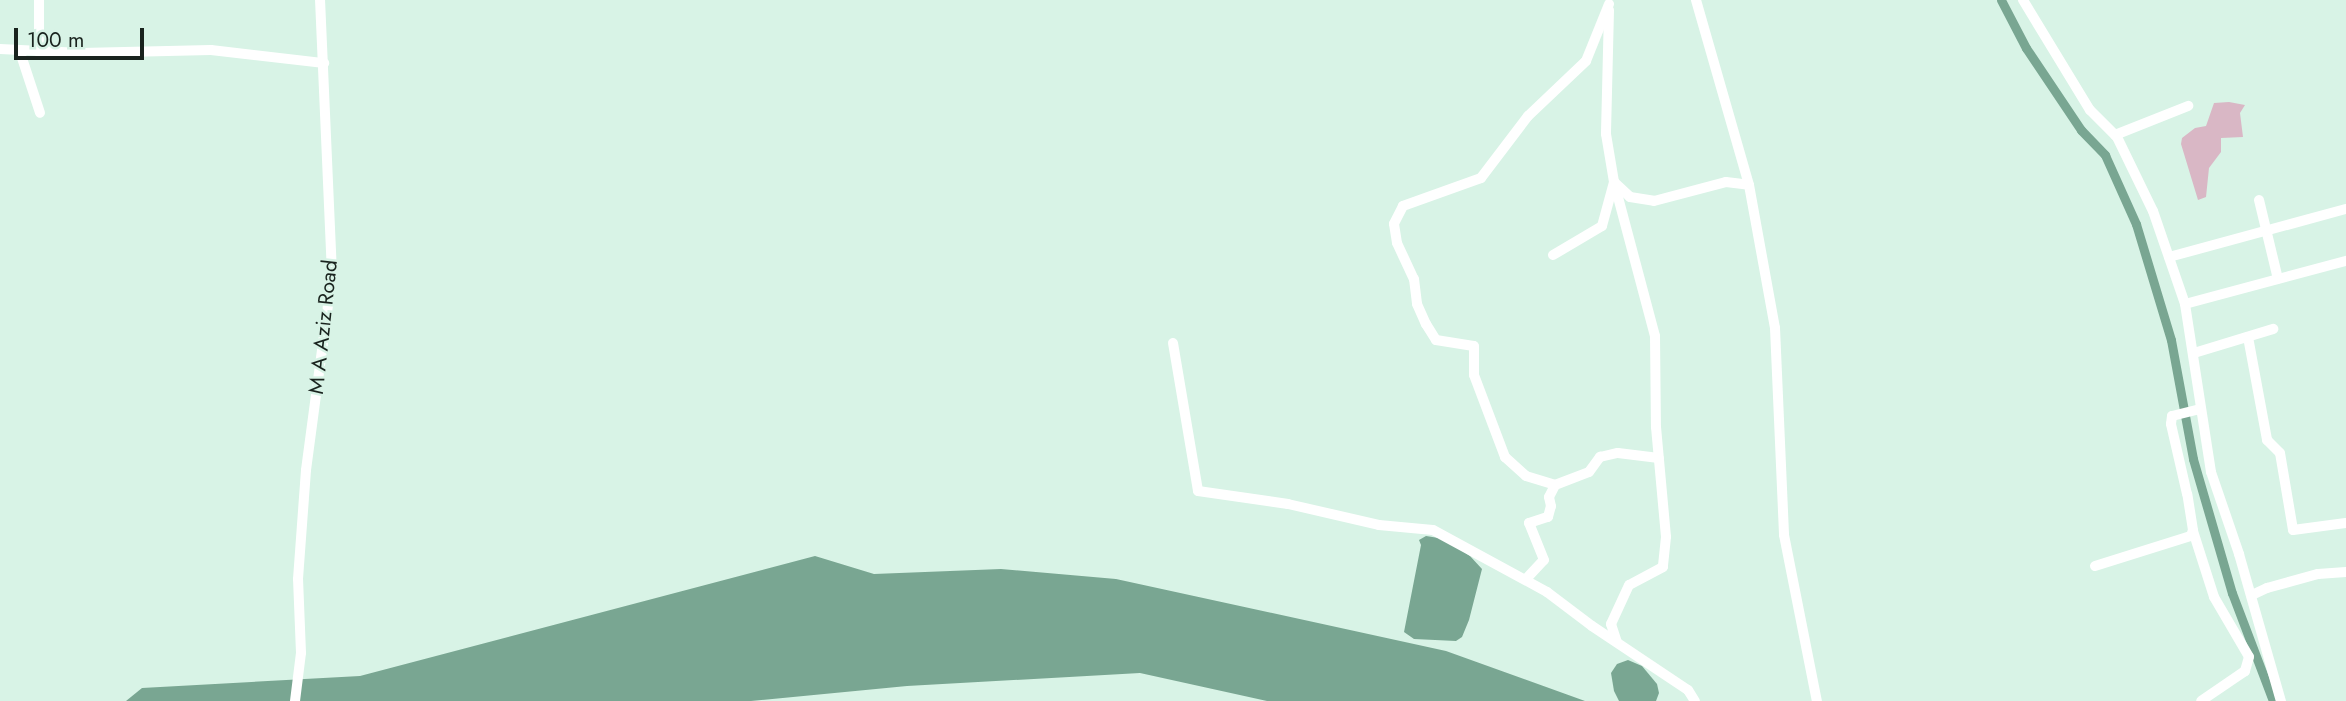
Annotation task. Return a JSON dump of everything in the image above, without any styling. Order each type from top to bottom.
[{"type":"street","points":[[39,0],[39,52]]},
{"type":"street","name":"M A Aziz Road","points":[[295,701],[301,653],[298,579],[306,471],[332,274],[320,0]]},
{"type":"street","points":[[1696,0],[1749,186],[1775,328],[1784,535],[1817,701]]},
{"type":"street","points":[[2023,0],[2090,110],[2115,135],[2153,211],[2185,304],[2194,352],[2198,410],[2211,472],[2252,595],[2281,701]]},
{"type":"street","points":[[1609,2],[1606,134],[1614,182],[1655,336],[1659,458],[1666,537],[1663,567],[1629,585],[1611,624],[1617,642]]},
{"type":"street","points":[[1609,2],[1586,61],[1528,116],[1481,178],[1403,206],[1394,224],[1397,243],[1414,279],[1418,304],[1436,340],[1474,346],[1474,375],[1505,457],[1526,476],[1555,485],[1589,472],[1600,457],[1618,453],[1659,458]]},
{"type":"street","points":[[0,49],[39,52],[211,50],[324,63]]},
{"type":"street","points":[[20,51],[40,113]]},
{"type":"street","points":[[2115,135],[2188,106]]},
{"type":"street","points":[[1614,182],[1630,197],[1654,201],[1726,182],[1749,186]]},
{"type":"street","points":[[1553,255],[1601,226],[1614,182]]},
{"type":"street","points":[[2259,200],[2278,279]]},
{"type":"street","points":[[2169,257],[2346,209]]},
{"type":"street","points":[[2185,304],[2346,261]]},
{"type":"street","points":[[2194,352],[2273,329]]},
{"type":"street","points":[[2248,337],[2267,440],[2280,453],[2293,530],[2346,523]]},
{"type":"street","points":[[1173,343],[1198,491],[1288,504],[1379,525],[1433,530],[1526,579],[1688,690],[1695,701]]},
{"type":"street","points":[[2198,410],[2172,416],[2171,432],[2193,530],[2214,597],[2249,657],[2245,671],[2201,701]]},
{"type":"street","points":[[1526,579],[1544,560],[1529,523],[1548,517],[1551,506],[1549,497],[1555,485]]},
{"type":"street","points":[[2095,566],[2191,536],[2193,530]]},
{"type":"street","points":[[2252,595],[2267,588],[2318,574],[2346,572]]},
{"type":"shaded area","points":[[2214,103],[2245,105],[2240,113],[2243,137],[2221,138],[2221,152],[2209,168],[2206,197],[2198,200],[2181,144],[2182,138],[2195,128],[2206,126]]},
{"type":"shaded area","points":[[1426,536],[1445,539],[1470,556],[1482,569],[1469,620],[1462,637],[1456,641],[1414,639],[1404,632],[1421,545],[1419,540]]},
{"type":"shaded area","points":[[815,556],[874,574],[1001,569],[1116,579],[1446,651],[1585,701],[1267,701],[1140,673],[907,686],[751,701],[126,701],[142,688],[360,676]]},
{"type":"shaded area","points":[[1628,660],[1642,666],[1657,684],[1659,693],[1656,701],[1619,701],[1611,673],[1617,664]]},
{"type":"waterway","points":[[2001,0],[2026,48],[2081,130],[2105,155],[2136,224],[2171,340],[2193,459],[2232,593],[2273,701]]}]
